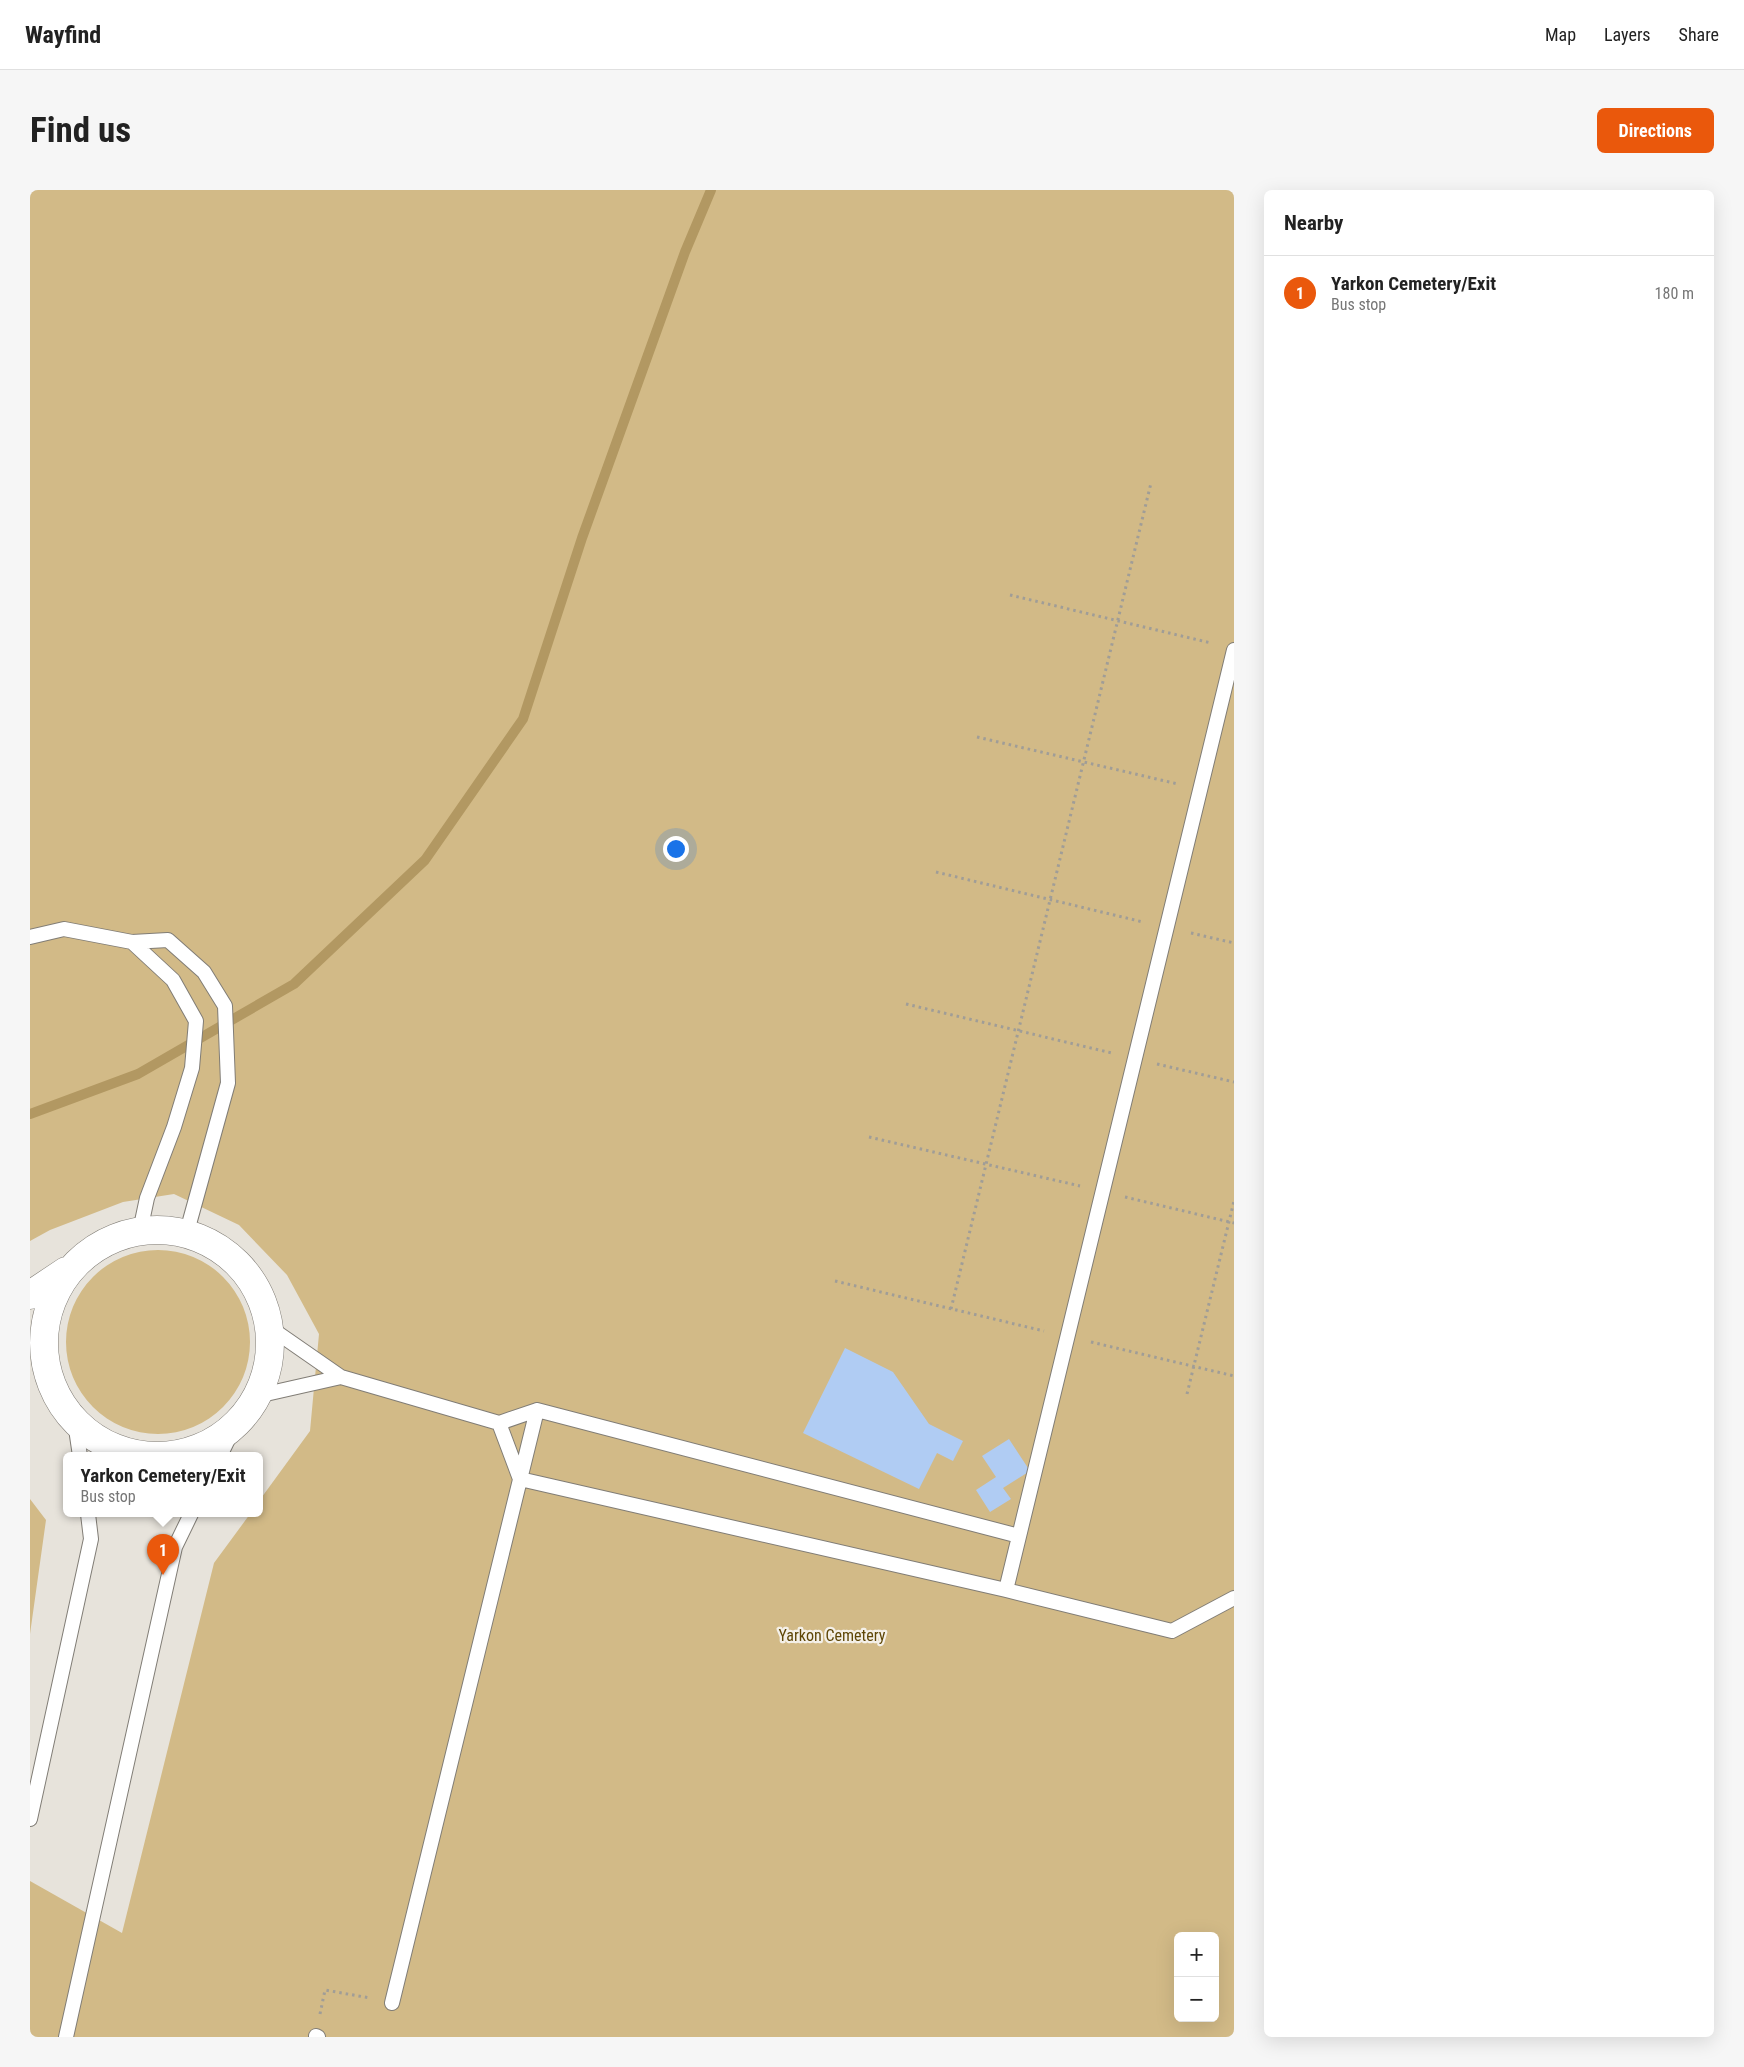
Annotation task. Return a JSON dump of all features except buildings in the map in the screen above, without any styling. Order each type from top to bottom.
[{"type":"street","points":[[30,1295],[106,1242],[140,1230],[176,1231],[210,1242],[239,1264],[259,1293],[270,1327],[270,1351],[266,1374],[257,1396],[235,1424],[206,1445],[182,1452]]},
{"type":"street","points":[[58,1398],[47,1371],[43,1342],[47,1313],[59,1286],[77,1263]]},
{"type":"street","points":[[30,1370],[58,1398],[75,1422],[103,1443],[128,1452]]},
{"type":"lane","points":[[1006,1590],[1234,650]]},
{"type":"lane","points":[[30,938],[64,929],[132,942],[168,940],[204,972],[225,1006],[228,1083],[186,1234]]},
{"type":"lane","points":[[132,942],[173,980],[196,1021],[192,1068],[147,1198],[140,1230]]},
{"type":"lane","points":[[270,1327],[341,1377],[499,1423],[537,1410],[1019,1536]]},
{"type":"lane","points":[[257,1396],[341,1377]]},
{"type":"lane","points":[[392,2003],[537,1410]]},
{"type":"lane","points":[[75,1422],[79,1452]]},
{"type":"lane","points":[[499,1423],[520,1479]]},
{"type":"lane","points":[[222,1452],[235,1424]]},
{"type":"lane","points":[[520,1479],[1006,1590],[1172,1631],[1234,1598]]},
{"type":"lane","points":[[30,1819],[92,1539],[88,1517]]},
{"type":"lane","points":[[66,2037],[175,1546],[190,1517]]},
{"type":"path","points":[[951,1309],[1151,483]]},
{"type":"path","points":[[1010,595],[1215,643]]},
{"type":"path","points":[[978,737],[1200,790]]},
{"type":"path","points":[[936,872],[1234,943]]},
{"type":"path","points":[[906,1004],[1234,1082]]},
{"type":"path","points":[[869,1136],[1234,1223]]},
{"type":"path","points":[[1187,1394],[1234,1201]]},
{"type":"path","points":[[835,1281],[1234,1376]]},
{"type":"path","points":[[317,2036],[325,1990],[392,2003]]},
{"type":"green space","name":"Yarkon Cemetery","points":[[30,190],[1234,190],[1234,2037],[30,2037],[30,1881],[122,1933],[214,1563],[248,1517],[263,1517],[263,1496],[310,1431],[319,1334],[287,1275],[239,1225],[174,1194],[123,1202],[50,1230],[30,1241]]},
{"type":"green space","points":[[167,1250],[176,1251],[202,1261],[217,1271],[229,1283],[239,1298],[246,1315],[249,1324],[249,1360],[239,1386],[229,1401],[217,1413],[202,1423],[176,1433],[149,1434],[140,1433],[114,1423],[99,1413],[87,1401],[77,1386],[67,1360],[66,1333],[67,1324],[77,1298],[87,1283],[99,1271],[114,1261],[140,1251]]},
{"type":"green space","points":[[30,1499],[46,1520],[30,1634]]},
{"type":"waterway","points":[[30,1114],[138,1074],[294,984],[425,860],[523,719],[582,538],[685,252],[711,190]]},
{"type":"place","name":"Yarkon Cemetery/Exit","points":[[163,1575]]}]
